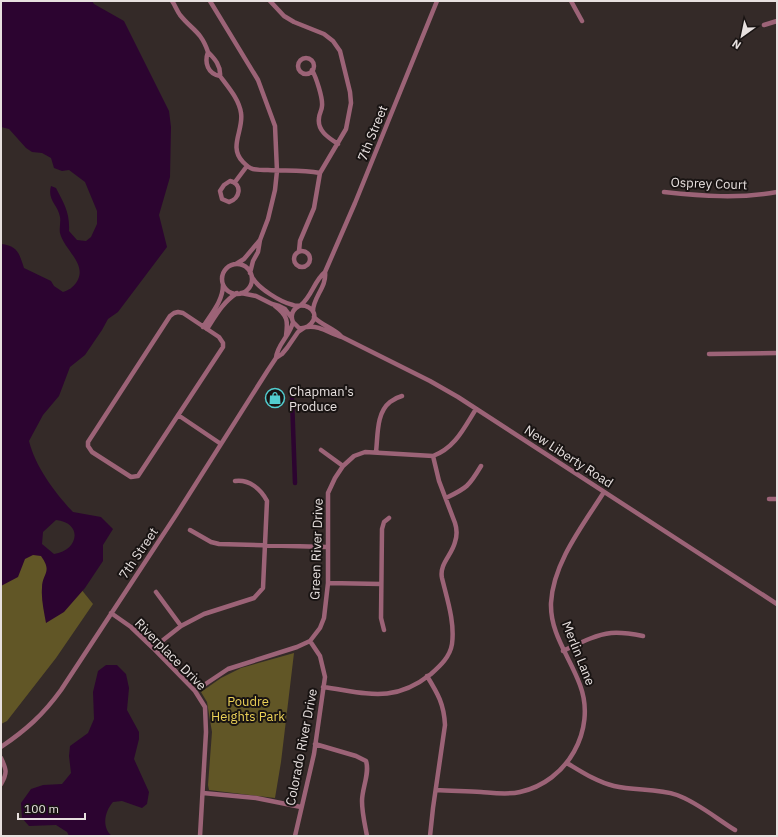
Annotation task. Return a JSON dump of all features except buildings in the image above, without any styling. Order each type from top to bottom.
[{"type":"street","points":[[172,1],[180,14],[198,33],[208,52],[218,64],[220,76],[238,101],[241,113],[241,122],[236,144],[240,159],[247,166],[254,169],[292,172],[306,170],[320,173]]},
{"type":"street","points":[[205,328],[226,301],[238,293],[247,290],[251,282],[253,261],[258,252],[260,240],[272,208],[277,171],[275,126],[258,80],[210,1]]},
{"type":"street","points":[[270,1],[284,16],[294,22],[324,34],[333,41],[340,50],[350,92],[351,103],[346,129],[320,173],[314,208],[300,241],[300,251]]},
{"type":"street","name":"7th Street","points":[[300,306],[307,300],[321,276],[325,272],[437,1]]},
{"type":"street","points":[[571,1],[582,21]]},
{"type":"street","points":[[764,25],[777,21]]},
{"type":"street","points":[[208,52],[205,60],[208,69],[214,75],[220,76]]},
{"type":"street","points":[[312,70],[316,77],[323,106],[318,119],[320,128],[325,135],[338,144]]},
{"type":"street","points":[[235,182],[247,166]]},
{"type":"street","points":[[227,182],[235,182],[238,185],[239,192],[233,201],[226,201],[220,195],[220,191],[227,182]]},
{"type":"street","name":"Osprey Court","points":[[664,192],[726,197],[752,196],[777,192]]},
{"type":"street","points":[[205,328],[221,297],[223,284],[222,276],[225,270],[244,259],[260,240]]},
{"type":"street","points":[[223,284],[227,290],[234,293],[256,296],[285,309],[299,328],[306,328],[313,322],[313,311],[309,307],[288,304],[266,292],[256,284],[244,266],[234,264]]},
{"type":"street","name":"7th Street","points":[[313,311],[314,301],[326,278],[325,272]]},
{"type":"street","points":[[272,304],[286,316],[286,337]]},
{"type":"street","points":[[292,320],[294,309],[300,306]]},
{"type":"street","points":[[178,312],[205,328],[222,340],[223,347],[138,476],[130,477],[92,452],[88,446],[89,438],[170,316],[178,312]]},
{"type":"street","name":"New Liberty Road","points":[[314,317],[321,323],[335,330],[342,337]]},
{"type":"street","name":"7th Street","points":[[276,358],[277,350],[291,329],[292,320]]},
{"type":"street","name":"New Liberty Road","points":[[306,328],[318,327],[342,337],[444,389],[777,604]]},
{"type":"street","name":"7th Street","points":[[1,747],[33,723],[51,704],[276,358],[282,354],[298,332],[306,328]]},
{"type":"street","points":[[709,354],[777,353]]},
{"type":"street","points":[[376,452],[382,411],[391,401],[402,396]]},
{"type":"street","points":[[323,688],[382,695],[406,690],[419,683],[440,666],[446,658],[452,646],[453,627],[441,574],[443,566],[455,544],[456,529],[439,482],[433,456],[443,452],[452,444],[476,409]]},
{"type":"street","points":[[178,415],[221,444]]},
{"type":"street","points":[[321,450],[344,466]]},
{"type":"street","name":"Green River Drive","points":[[310,641],[320,628],[324,618],[328,583],[328,493],[335,478],[354,456],[364,452],[433,456]]},
{"type":"street","points":[[446,498],[470,484],[481,466]]},
{"type":"street","points":[[153,648],[181,626],[204,614],[254,598],[263,588],[267,501],[263,493],[257,488],[242,480],[235,481]]},
{"type":"street","name":"Merlin Lane","points":[[436,790],[502,794],[521,792],[549,780],[567,763],[577,748],[585,722],[584,696],[563,651],[555,629],[551,603],[564,556],[604,492]]},
{"type":"street","points":[[769,499],[777,499]]},
{"type":"street","points":[[384,630],[381,618],[382,529],[384,522],[389,518]]},
{"type":"street","points":[[190,530],[211,542],[219,544],[328,547]]},
{"type":"street","points":[[328,583],[381,584]]},
{"type":"street","points":[[156,592],[181,626]]},
{"type":"street","name":"Riverplace Drive","points":[[111,613],[131,627],[153,648],[195,691],[205,707],[206,716],[200,836]]},
{"type":"street","points":[[563,651],[593,637],[604,634],[619,633],[643,636]]},
{"type":"street","points":[[195,691],[228,669],[297,647],[310,641]]},
{"type":"street","name":"Colorado River Drive","points":[[295,836],[315,744],[325,677],[320,656],[310,641]]},
{"type":"street","points":[[427,676],[439,695],[445,711],[445,724],[430,836]]},
{"type":"street","points":[[315,744],[356,756],[366,761],[368,768],[363,787],[362,802],[366,836]]},
{"type":"street","points":[[1,758],[6,770],[6,775],[1,784]]},
{"type":"street","points":[[567,763],[589,776],[622,788],[661,791],[679,796],[734,830]]},
{"type":"street","points":[[203,793],[256,798],[301,807]]},
{"type":"green space","points":[[18,539],[68,573],[93,604],[56,658],[7,721],[1,724],[1,544]]},
{"type":"green space","name":"Poudre Heights Park","points":[[294,653],[281,762],[275,798],[209,790],[208,785],[212,732],[207,702],[201,692],[221,678],[241,668]]},
{"type":"shaded area","points":[[1,1],[92,1],[94,4],[124,21],[169,111],[171,127],[170,177],[159,215],[167,247],[118,312],[108,319],[85,355],[70,367],[59,396],[43,415],[29,441],[36,460],[46,479],[73,512],[101,517],[113,529],[103,545],[103,561],[85,588],[64,612],[46,623],[43,606],[42,583],[47,570],[41,556],[33,555],[25,559],[18,577],[1,586],[1,244],[11,246],[17,251],[24,268],[51,281],[54,286],[63,292],[70,289],[76,283],[80,270],[78,264],[62,239],[60,233],[59,213],[50,195],[51,186],[56,188],[64,204],[69,219],[69,231],[77,240],[86,241],[91,237],[97,224],[97,211],[85,182],[69,170],[62,171],[54,168],[51,158],[42,153],[32,152],[26,148],[9,129],[1,127]],"holes":[[[56,520],[65,522],[71,526],[74,531],[73,543],[62,552],[54,554],[42,544],[43,532]]]},
{"type":"shaded area","points":[[106,665],[117,665],[126,674],[129,688],[127,710],[139,732],[139,739],[134,759],[149,792],[147,804],[142,808],[122,801],[113,802],[106,814],[105,819],[106,828],[112,836],[69,836],[67,832],[56,825],[29,826],[22,818],[21,803],[31,789],[43,785],[62,784],[71,773],[69,756],[70,746],[88,733],[94,719],[93,692],[98,671]]},
{"type":"waterway","points":[[292,398],[295,483]]},
{"type":"place","name":"Chapman's Produce","points":[[275,398]]}]
